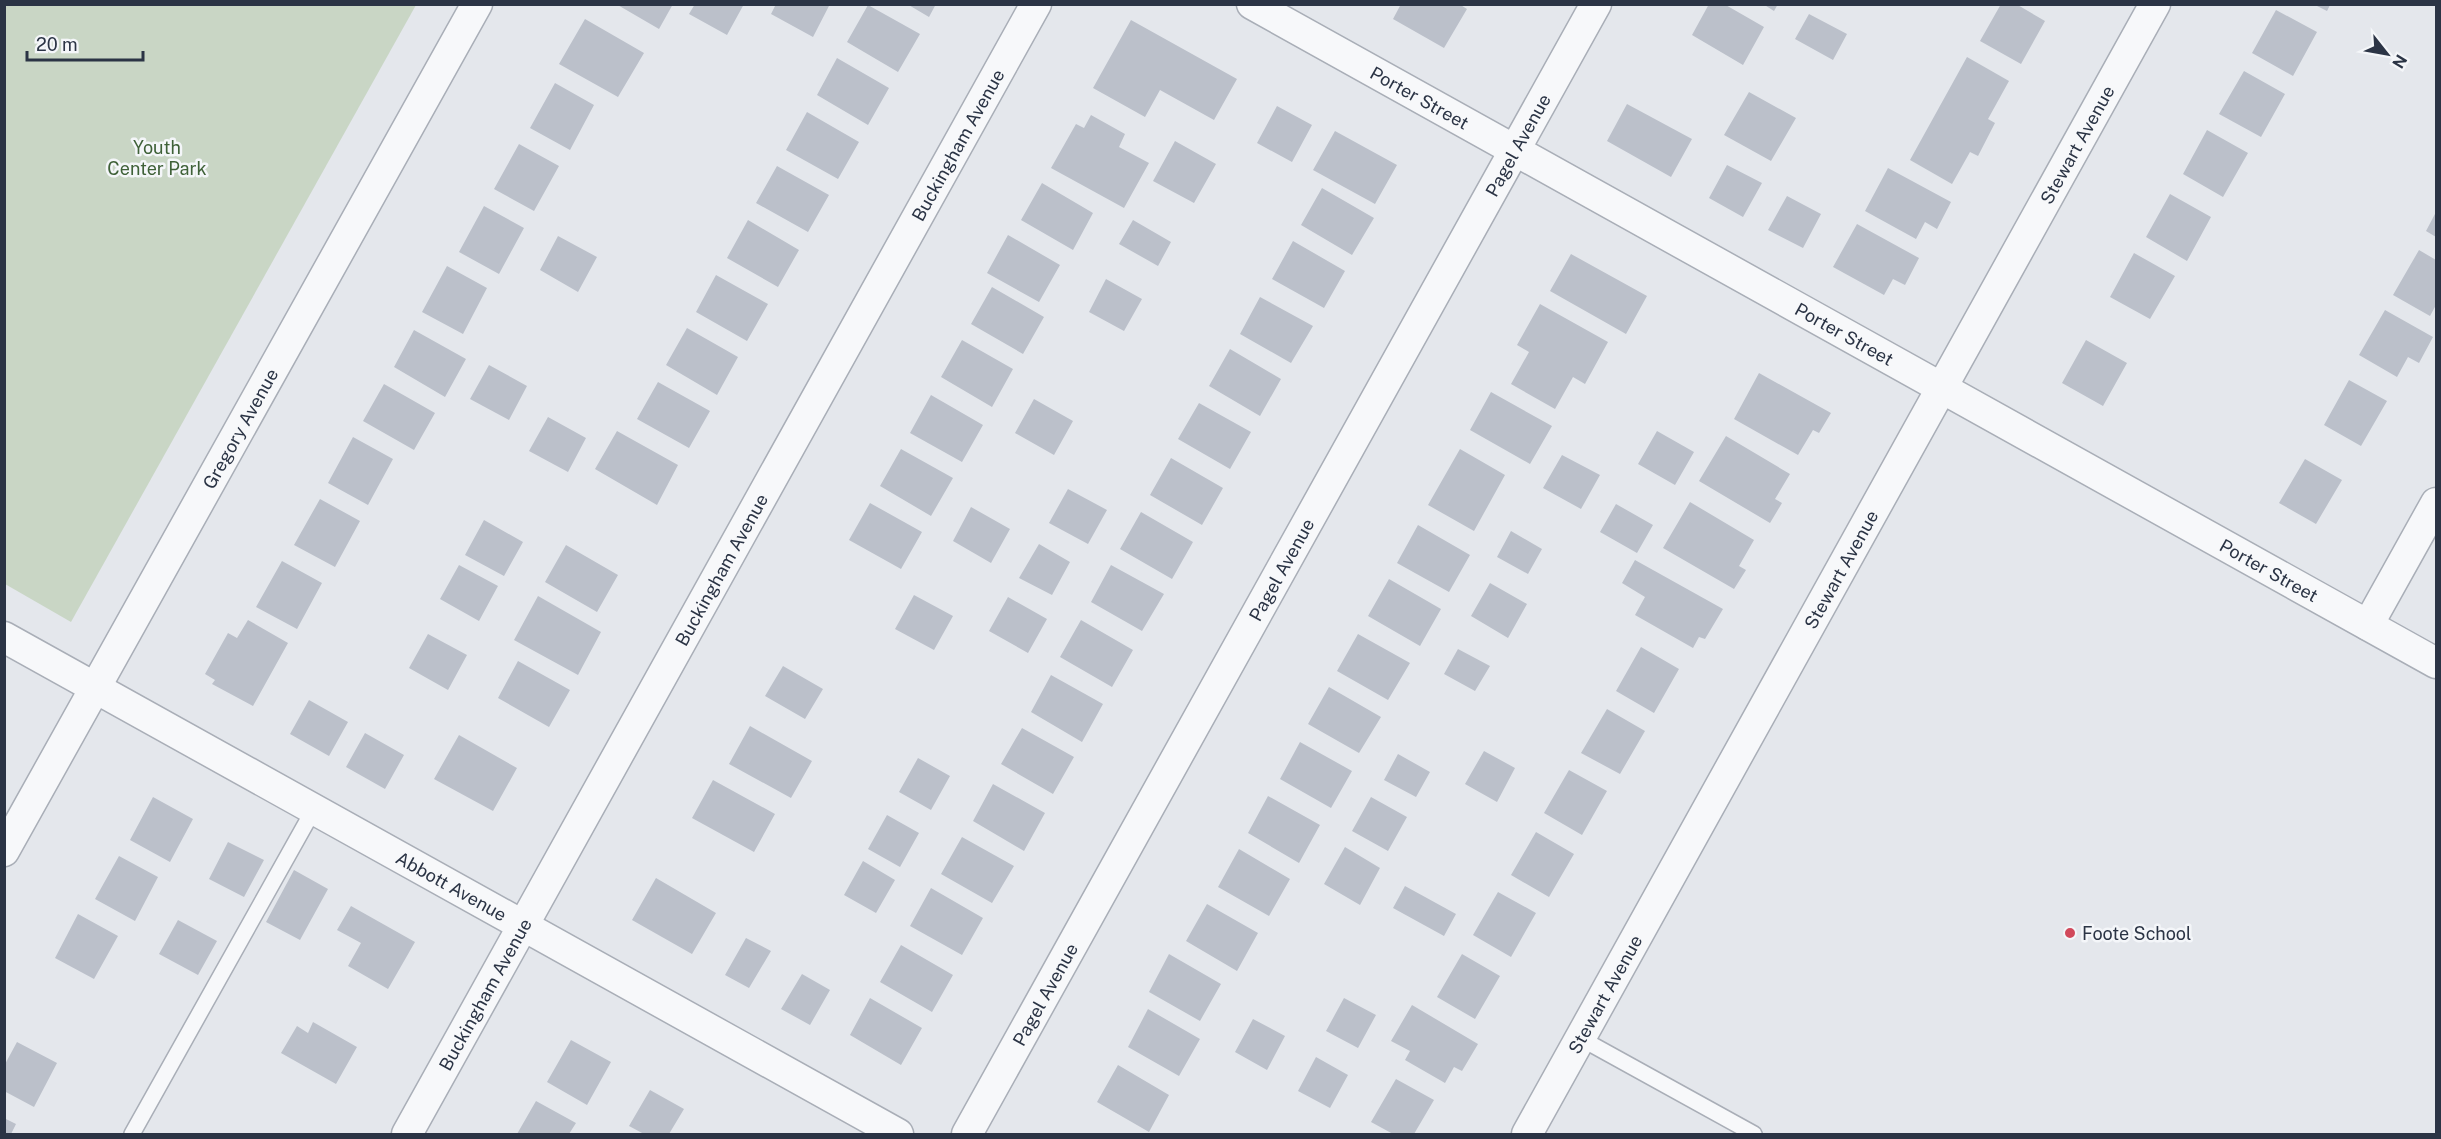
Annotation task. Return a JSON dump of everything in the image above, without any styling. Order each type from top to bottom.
[{"type":"street","name":"Gregory Avenue","points":[[4,851],[477,4]]},
{"type":"street","name":"Buckingham Avenue","points":[[407,1134],[1036,4]]},
{"type":"street","name":"Porter Street","points":[[1252,4],[1514,152],[2436,663]]},
{"type":"street","name":"Pagel Avenue","points":[[967,1134],[1596,4]]},
{"type":"street","name":"Stewart Avenue","points":[[1527,1134],[2155,4]]},
{"type":"street","points":[[2368,625],[2436,503]]},
{"type":"street","name":"Abbott Avenue","points":[[4,637],[898,1134]]},
{"type":"lane","points":[[132,1134],[314,809]]},
{"type":"lane","points":[[1580,1038],[1754,1134]]},
{"type":"green space","name":"Youth Center Park","points":[[5,4],[416,5],[71,622],[5,584]]},
{"type":"building","points":[[616,4],[673,4],[659,29]]},
{"type":"building","points":[[695,4],[744,4],[727,35],[689,14]]},
{"type":"building","points":[[776,4],[830,4],[813,37],[771,14]]},
{"type":"building","points":[[907,4],[936,4],[929,17]]},
{"type":"building","points":[[1401,4],[1459,4],[1467,9],[1444,48],[1393,19]]},
{"type":"building","points":[[1709,4],[1724,4],[1764,27],[1743,65],[1692,35]]},
{"type":"building","points":[[1763,4],[1778,4],[1774,11]]},
{"type":"building","points":[[2001,4],[2016,4],[2045,21],[2021,64],[1980,41]]},
{"type":"building","points":[[868,5],[920,34],[898,72],[847,42]]},
{"type":"building","points":[[2315,5],[2330,5],[2327,11]]},
{"type":"building","points":[[2276,10],[2317,32],[2293,76],[2252,53]]},
{"type":"building","points":[[1809,14],[1847,34],[1833,60],[1795,39]]},
{"type":"building","points":[[585,19],[644,53],[618,97],[559,64]]},
{"type":"building","points":[[1131,20],[1237,79],[1214,120],[1160,90],[1145,117],[1093,88]]},
{"type":"building","points":[[1967,57],[2009,81],[1988,119],[1995,123],[1978,156],[1970,152],[1952,184],[1910,160]]},
{"type":"building","points":[[837,58],[889,88],[868,125],[817,95]]},
{"type":"building","points":[[2244,71],[2285,94],[2261,137],[2219,114]]},
{"type":"building","points":[[555,83],[594,105],[570,150],[530,128]]},
{"type":"building","points":[[1749,92],[1796,118],[1771,161],[1724,135]]},
{"type":"building","points":[[1627,104],[1692,139],[1671,177],[1607,141]]},
{"type":"building","points":[[1277,106],[1312,125],[1292,162],[1257,143]]},
{"type":"building","points":[[807,112],[859,142],[838,179],[786,150]]},
{"type":"building","points":[[1091,115],[1125,134],[1119,147],[1149,163],[1124,208],[1051,168],[1076,124],[1084,128]]},
{"type":"building","points":[[2207,130],[2248,153],[2223,197],[2183,174]]},
{"type":"building","points":[[1335,131],[1397,165],[1375,204],[1313,170]]},
{"type":"building","points":[[1175,141],[1216,164],[1194,203],[1153,181]]},
{"type":"building","points":[[519,144],[559,166],[534,211],[494,189]]},
{"type":"building","points":[[1727,165],[1762,183],[1743,217],[1709,198]]},
{"type":"building","points":[[777,166],[829,195],[808,232],[756,203]]},
{"type":"building","points":[[1888,168],[1951,202],[1937,229],[1925,222],[1916,239],[1865,211]]},
{"type":"building","points":[[1042,183],[1093,213],[1073,250],[1021,220]]},
{"type":"building","points":[[1322,188],[1374,218],[1352,255],[1301,225]]},
{"type":"building","points":[[2170,194],[2211,217],[2187,261],[2146,237]]},
{"type":"building","points":[[1787,196],[1821,214],[1803,248],[1768,230]]},
{"type":"building","points":[[484,206],[524,228],[499,274],[459,252]]},
{"type":"building","points":[[2436,212],[2436,237],[2426,231]]},
{"type":"building","points":[[748,220],[799,250],[778,287],[727,258]]},
{"type":"building","points":[[1133,220],[1171,242],[1158,266],[1119,244]]},
{"type":"building","points":[[1857,224],[1919,258],[1905,285],[1893,279],[1884,295],[1833,267]]},
{"type":"building","points":[[1008,235],[1060,265],[1039,302],[987,273]]},
{"type":"building","points":[[558,236],[597,257],[578,292],[540,270]]},
{"type":"building","points":[[1293,241],[1345,271],[1324,308],[1272,279]]},
{"type":"building","points":[[2419,250],[2436,260],[2436,305],[2430,316],[2393,295]]},
{"type":"building","points":[[2134,253],[2175,276],[2150,319],[2110,297]]},
{"type":"building","points":[[1571,254],[1647,296],[1626,334],[1550,291]]},
{"type":"building","points":[[447,266],[487,288],[463,334],[422,312]]},
{"type":"building","points":[[716,275],[768,304],[747,341],[696,312]]},
{"type":"building","points":[[1106,279],[1142,299],[1124,331],[1089,312]]},
{"type":"building","points":[[992,287],[1044,317],[1023,354],[971,324]]},
{"type":"building","points":[[1260,297],[1313,326],[1291,363],[1240,334]]},
{"type":"building","points":[[1540,304],[1608,342],[1585,384],[1573,377],[1555,409],[1511,384],[1529,352],[1517,345]]},
{"type":"building","points":[[2385,310],[2433,337],[2419,363],[2408,357],[2397,377],[2359,355]]},
{"type":"building","points":[[687,328],[738,357],[717,395],[666,365]]},
{"type":"building","points":[[414,330],[466,359],[445,397],[394,367]]},
{"type":"building","points":[[962,340],[1013,369],[992,407],[941,377]]},
{"type":"building","points":[[2086,340],[2127,363],[2103,406],[2062,383]]},
{"type":"building","points":[[1230,349],[1281,379],[1260,416],[1209,386]]},
{"type":"building","points":[[489,365],[527,386],[509,420],[470,399]]},
{"type":"building","points":[[1759,373],[1831,413],[1819,433],[1813,430],[1798,455],[1734,419]]},
{"type":"building","points":[[2349,380],[2387,401],[2361,446],[2324,425]]},
{"type":"building","points":[[658,382],[710,411],[689,448],[637,419]]},
{"type":"building","points":[[384,384],[435,413],[414,450],[363,421]]},
{"type":"building","points":[[1491,392],[1552,426],[1530,464],[1470,430]]},
{"type":"building","points":[[931,395],[983,425],[962,462],[910,433]]},
{"type":"building","points":[[1034,399],[1073,421],[1054,455],[1015,433]]},
{"type":"building","points":[[1199,403],[1251,432],[1230,469],[1178,439]]},
{"type":"building","points":[[548,417],[586,438],[568,472],[529,451]]},
{"type":"building","points":[[617,431],[678,465],[657,505],[595,469]]},
{"type":"building","points":[[1657,431],[1694,452],[1675,485],[1638,464]]},
{"type":"building","points":[[1726,436],[1790,474],[1775,499],[1782,503],[1770,523],[1699,481]]},
{"type":"building","points":[[353,437],[393,459],[368,505],[328,483]]},
{"type":"building","points":[[901,449],[953,478],[931,516],[880,486]]},
{"type":"building","points":[[1460,449],[1505,475],[1474,531],[1428,505]]},
{"type":"building","points":[[1562,455],[1600,475],[1581,509],[1543,488]]},
{"type":"building","points":[[1171,458],[1223,488],[1202,525],[1150,495]]},
{"type":"building","points":[[2305,459],[2342,480],[2316,524],[2279,503]]},
{"type":"building","points":[[1068,489],[1107,510],[1088,544],[1049,523]]},
{"type":"building","points":[[320,499],[360,521],[335,567],[294,545]]},
{"type":"building","points":[[1690,502],[1754,540],[1739,566],[1746,570],[1734,589],[1663,548]]},
{"type":"building","points":[[870,503],[922,532],[901,569],[849,540]]},
{"type":"building","points":[[1616,504],[1653,525],[1637,553],[1600,532]]},
{"type":"building","points":[[971,507],[1010,529],[991,563],[953,541]]},
{"type":"building","points":[[1141,512],[1193,542],[1172,579],[1120,549]]},
{"type":"building","points":[[484,520],[523,542],[504,576],[465,555]]},
{"type":"building","points":[[1418,525],[1470,555],[1449,592],[1397,563]]},
{"type":"building","points":[[1511,531],[1542,549],[1528,574],[1497,557]]},
{"type":"building","points":[[1039,544],[1070,562],[1052,595],[1019,578]]},
{"type":"building","points":[[566,545],[618,575],[597,612],[545,582]]},
{"type":"building","points":[[1635,560],[1723,609],[1705,639],[1699,637],[1693,648],[1635,615],[1645,597],[1622,583]]},
{"type":"building","points":[[282,561],[322,583],[297,629],[256,607]]},
{"type":"building","points":[[459,565],[498,586],[479,621],[440,599]]},
{"type":"building","points":[[1111,565],[1164,594],[1142,631],[1091,602]]},
{"type":"building","points":[[1389,579],[1441,609],[1420,646],[1368,616]]},
{"type":"building","points":[[1490,583],[1527,604],[1508,638],[1471,616]]},
{"type":"building","points":[[914,595],[953,616],[934,650],[895,629]]},
{"type":"building","points":[[538,596],[601,632],[578,675],[514,640]]},
{"type":"building","points":[[1008,597],[1047,619],[1028,653],[989,631]]},
{"type":"building","points":[[248,620],[288,643],[253,706],[212,684],[215,680],[205,674],[228,633],[237,638]]},
{"type":"building","points":[[1081,620],[1133,650],[1112,687],[1060,657]]},
{"type":"building","points":[[428,634],[467,655],[448,690],[409,668]]},
{"type":"building","points":[[1358,634],[1410,663],[1388,700],[1337,671]]},
{"type":"building","points":[[1641,647],[1679,669],[1654,713],[1616,691]]},
{"type":"building","points":[[1458,649],[1490,666],[1475,691],[1444,674]]},
{"type":"building","points":[[518,661],[570,690],[549,727],[498,698]]},
{"type":"building","points":[[783,666],[823,689],[805,719],[765,696]]},
{"type":"building","points":[[1051,675],[1103,704],[1082,742],[1031,712]]},
{"type":"building","points":[[1329,687],[1381,717],[1359,753],[1308,724]]},
{"type":"building","points":[[309,700],[348,722],[329,756],[290,734]]},
{"type":"building","points":[[1607,709],[1645,731],[1620,774],[1581,753]]},
{"type":"building","points":[[750,726],[812,761],[791,798],[729,764]]},
{"type":"building","points":[[1022,728],[1074,757],[1053,794],[1001,764]]},
{"type":"building","points":[[365,733],[404,755],[385,789],[346,767]]},
{"type":"building","points":[[459,735],[517,768],[493,811],[434,779]]},
{"type":"building","points":[[1300,742],[1352,771],[1331,808],[1280,779]]},
{"type":"building","points":[[1484,751],[1515,768],[1497,802],[1465,784]]},
{"type":"building","points":[[1398,754],[1430,772],[1416,797],[1384,780]]},
{"type":"building","points":[[918,758],[950,776],[931,810],[899,792]]},
{"type":"building","points":[[1569,770],[1607,791],[1582,835],[1544,813]]},
{"type":"building","points":[[713,780],[775,814],[754,852],[692,818]]},
{"type":"building","points":[[993,784],[1045,813],[1024,851],[973,821]]},
{"type":"building","points":[[1268,796],[1320,825],[1299,863],[1248,833]]},
{"type":"building","points":[[153,797],[193,819],[170,862],[130,840]]},
{"type":"building","points":[[1371,797],[1407,817],[1388,851],[1352,831]]},
{"type":"building","points":[[887,815],[919,833],[900,867],[868,849]]},
{"type":"building","points":[[1536,832],[1574,854],[1549,897],[1511,875]]},
{"type":"building","points":[[962,837],[1014,866],[992,903],[941,874]]},
{"type":"building","points":[[228,842],[264,860],[244,897],[209,879]]},
{"type":"building","points":[[1345,847],[1380,868],[1360,905],[1324,884]]},
{"type":"building","points":[[1239,849],[1290,879],[1269,916],[1218,887]]},
{"type":"building","points":[[119,856],[158,877],[135,921],[95,899]]},
{"type":"building","points":[[863,861],[895,880],[876,913],[844,895]]},
{"type":"building","points":[[294,870],[328,889],[300,940],[266,922]]},
{"type":"building","points":[[656,878],[716,913],[692,954],[632,920]]},
{"type":"building","points":[[1405,886],[1456,914],[1444,936],[1393,908]]},
{"type":"building","points":[[931,888],[983,918],[962,955],[910,926]]},
{"type":"building","points":[[1498,892],[1536,913],[1511,957],[1473,935]]},
{"type":"building","points":[[1207,904],[1258,933],[1237,971],[1186,941]]},
{"type":"building","points":[[351,906],[415,942],[388,989],[348,966],[361,943],[337,930]]},
{"type":"building","points":[[78,914],[118,936],[94,979],[55,958]]},
{"type":"building","points":[[178,920],[217,941],[198,975],[159,954]]},
{"type":"building","points":[[746,938],[771,951],[749,988],[725,975]]},
{"type":"building","points":[[901,945],[953,975],[932,1012],[880,982]]},
{"type":"building","points":[[1169,954],[1221,984],[1200,1021],[1149,992]]},
{"type":"building","points":[[1462,954],[1500,976],[1475,1019],[1437,997]]},
{"type":"building","points":[[802,974],[830,990],[810,1025],[781,1009]]},
{"type":"building","points":[[870,998],[922,1028],[901,1065],[850,1035]]},
{"type":"building","points":[[1344,998],[1376,1015],[1358,1048],[1326,1031]]},
{"type":"building","points":[[1412,1005],[1478,1044],[1462,1071],[1454,1067],[1445,1083],[1405,1060],[1410,1051],[1391,1041]]},
{"type":"building","points":[[1148,1009],[1200,1039],[1179,1076],[1128,1047]]},
{"type":"building","points":[[1253,1019],[1285,1036],[1267,1070],[1235,1052]]},
{"type":"building","points":[[313,1022],[357,1047],[336,1084],[281,1053],[297,1026],[308,1033]]},
{"type":"building","points":[[571,1040],[611,1062],[587,1105],[547,1082]]},
{"type":"building","points":[[17,1042],[57,1063],[34,1107],[4,1091],[4,1066]]},
{"type":"building","points":[[1316,1057],[1348,1075],[1330,1108],[1298,1091]]},
{"type":"building","points":[[1118,1065],[1169,1095],[1149,1132],[1097,1102]]},
{"type":"building","points":[[1396,1079],[1434,1100],[1414,1134],[1393,1134],[1371,1122]]},
{"type":"building","points":[[650,1090],[684,1109],[669,1134],[644,1134],[629,1126]]},
{"type":"building","points":[[536,1101],[576,1123],[569,1134],[517,1134]]},
{"type":"building","points":[[4,1118],[16,1124],[11,1134],[4,1134]]},
{"type":"place","name":"Foote School","points":[[2070,933]]}]
